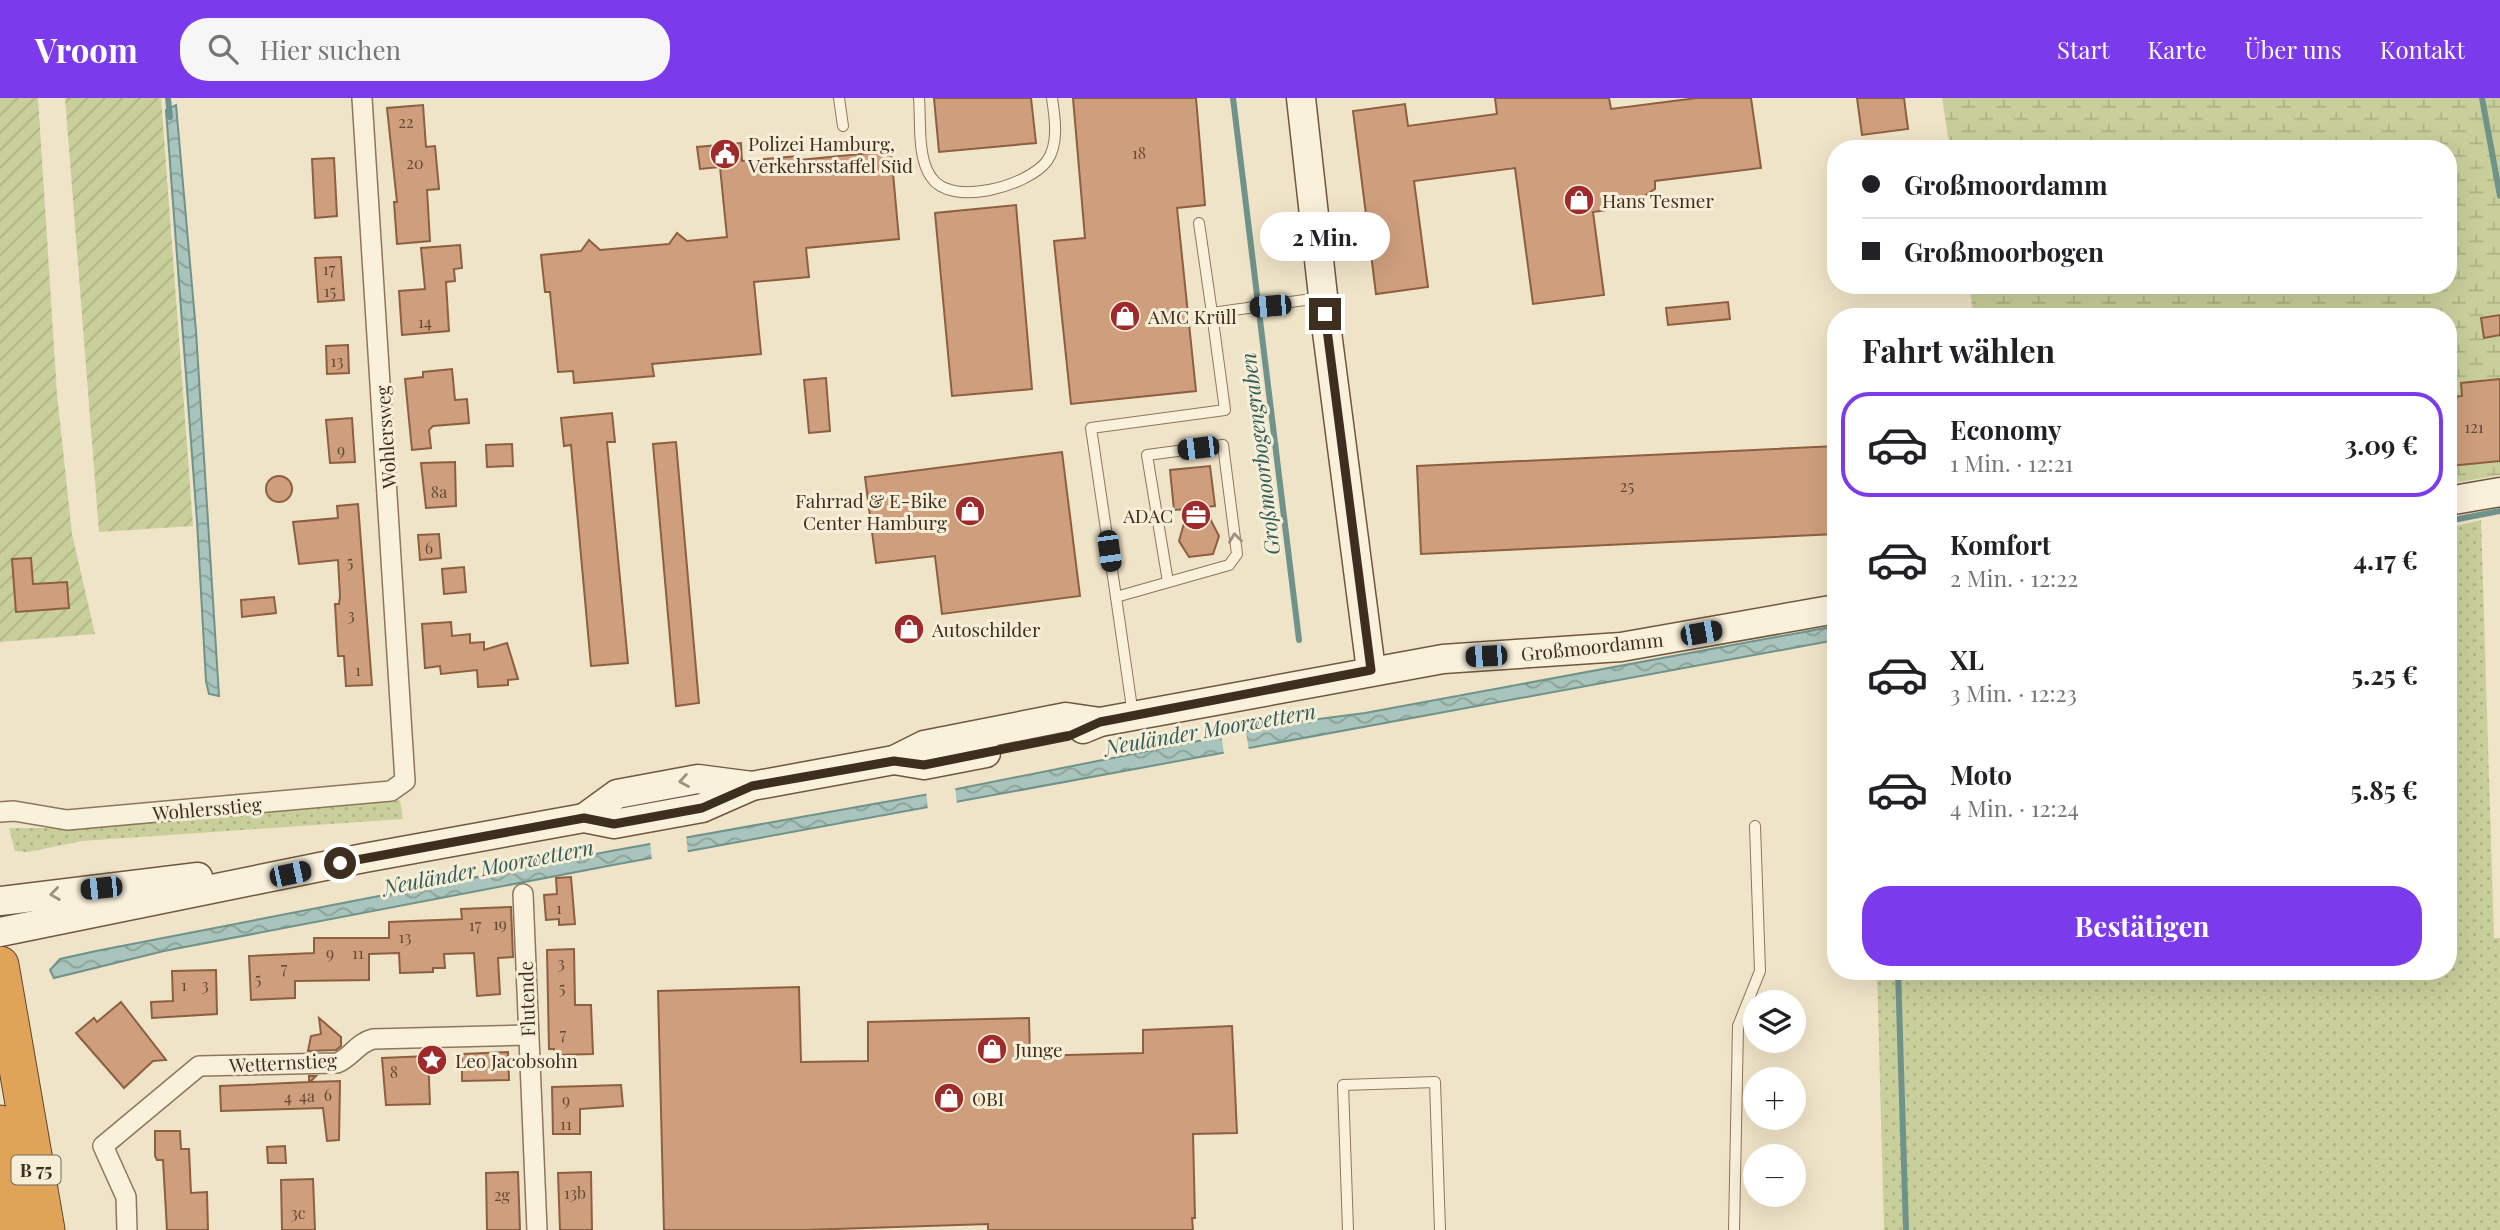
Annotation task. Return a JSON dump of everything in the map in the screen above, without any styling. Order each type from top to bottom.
[{"type":"highway","name":"B 75","points":[[0,965],[46,1230]]},
{"type":"highway","name":"B 75","points":[[0,1124],[18,1230]]},
{"type":"main road","points":[[1301,98],[1323,297],[1371,670]]},
{"type":"main road","points":[[2457,499],[2500,492]]},
{"type":"main road","name":"Großmoordamm","points":[[0,932],[365,858],[584,818],[614,824],[702,808],[752,786],[894,761],[924,765],[1069,736],[1100,722],[1371,670],[1443,659],[1621,647],[1827,611]]},
{"type":"main road","name":"Großmoordamm","points":[[894,761],[924,745],[960,738],[1066,718],[1100,722]]},
{"type":"main road","points":[[939,762],[960,738]]},
{"type":"main road","name":"Großmoordamm","points":[[584,818],[617,794],[698,779],[752,786]]},
{"type":"main road","name":"Großmoordamm","points":[[0,901],[365,858]]},
{"type":"street","name":"Wohlersweg","points":[[362,98],[407,776]]},
{"type":"street","name":"Wohlersstieg","points":[[0,812],[14,811],[67,820],[192,809],[391,791],[402,785],[407,776]]},
{"type":"street","name":"Flutende","points":[[523,894],[537,1230]]},
{"type":"street","name":"Wetternstieg","points":[[127,1230],[126,1197],[103,1146],[200,1066],[337,1063],[349,1056],[360,1044],[373,1039],[527,1035]]},
{"type":"lane","points":[[839,98],[843,125]]},
{"type":"lane","points":[[919,98],[927,172],[944,189],[961,193],[1011,185],[1046,161],[1055,144],[1052,98]]},
{"type":"lane","points":[[1133,715],[1091,428],[1225,410],[1199,223]]},
{"type":"lane","points":[[1212,313],[1323,297]]},
{"type":"lane","points":[[1116,597],[1229,565],[1237,554],[1223,444],[1147,455],[1168,582]]},
{"type":"lane","points":[[1734,1230],[1738,1026],[1760,971],[1755,826]]},
{"type":"lane","points":[[1348,1230],[1343,1085],[1436,1082],[1440,1230]]},
{"type":"green space","points":[[0,98],[38,98],[57,394],[72,534],[95,634],[0,642]]},
{"type":"green space","points":[[65,98],[161,98],[193,526],[99,532]]},
{"type":"green space","points":[[1942,98],[2500,98],[2500,475],[2457,482],[2457,308],[1973,308],[1970,294],[2457,294],[2457,140],[1949,140]]},
{"type":"green space","points":[[2481,520],[2494,938],[2500,938],[2500,1230],[1884,1230],[1877,980],[2457,980],[2457,526]]},
{"type":"green space","points":[[400,800],[403,819],[82,841],[28,852],[15,851],[9,828],[57,828]]},
{"type":"water","points":[[176,105],[196,331],[219,696],[209,694],[206,681],[197,521],[166,110]]},
{"type":"water","points":[[1827,628],[1827,642],[613,865],[164,951],[54,978],[50,970],[60,959],[96,951],[611,851],[952,790],[1288,723],[1365,713]]},
{"type":"pier","points":[[1245,728],[1249,750],[1224,754],[1221,733]]},
{"type":"pier","points":[[955,786],[957,804],[928,810],[926,791]]},
{"type":"pier","points":[[686,834],[688,855],[652,861],[650,840]]},
{"type":"building","points":[[934,98],[1031,98],[1036,143],[939,152]]},
{"type":"building","points":[[1073,98],[1196,98],[1205,205],[1177,208],[1196,391],[1071,404],[1054,241],[1085,238]]},
{"type":"building","name":"Hans Tesmer","points":[[1495,98],[1609,98],[1611,109],[1697,98],[1751,98],[1761,168],[1655,181],[1655,189],[1627,207],[1593,212],[1604,295],[1533,304],[1515,168],[1414,181],[1428,287],[1376,294],[1353,111],[1405,104],[1408,126],[1497,114]]},
{"type":"building","points":[[1857,98],[1904,98],[1908,129],[1862,135]]},
{"type":"building","points":[[423,105],[426,147],[435,146],[439,189],[427,190],[430,241],[397,244],[394,202],[397,202],[387,108]]},
{"type":"building","points":[[741,143],[742,161],[798,156],[799,160],[891,151],[899,239],[806,248],[809,277],[754,282],[761,354],[652,364],[654,376],[574,383],[573,371],[558,372],[550,292],[545,292],[541,255],[581,251],[589,240],[600,250],[669,244],[677,233],[687,241],[727,237],[720,167],[700,169],[697,147]]},
{"type":"building","points":[[334,158],[337,216],[315,218],[312,159]]},
{"type":"building","points":[[1016,205],[1032,389],[952,396],[935,213]]},
{"type":"building","points":[[460,245],[462,268],[454,269],[455,281],[446,282],[449,331],[402,335],[399,291],[425,289],[421,248]]},
{"type":"building","points":[[341,257],[344,300],[318,302],[315,258]]},
{"type":"building","points":[[1728,302],[1730,319],[1668,325],[1666,308]]},
{"type":"building","points":[[2500,315],[2500,335],[2484,338],[2481,318]]},
{"type":"building","points":[[348,345],[349,373],[327,374],[326,346]]},
{"type":"building","points":[[452,369],[455,400],[467,399],[469,423],[433,426],[429,430],[431,448],[412,450],[405,379],[423,377],[423,372]]},
{"type":"building","points":[[826,378],[830,431],[809,433],[804,380]]},
{"type":"building","points":[[2500,379],[2500,461],[2457,465],[2457,397],[2462,396],[2461,383]]},
{"type":"building","points":[[612,413],[615,442],[607,442],[628,663],[591,666],[571,445],[564,446],[561,418]]},
{"type":"building","points":[[352,418],[355,462],[330,463],[326,420]]},
{"type":"building","points":[[676,442],[699,703],[676,706],[653,444]]},
{"type":"building","points":[[512,444],[513,466],[487,467],[486,445]]},
{"type":"building","points":[[1827,446],[1827,534],[1421,554],[1417,466]]},
{"type":"building","name":"Fahrrad & E-Bike Center Hamburg","points":[[1062,452],[1080,596],[942,614],[935,556],[876,563],[865,477]]},
{"type":"building","points":[[455,462],[456,506],[426,508],[421,463]]},
{"type":"building","name":"ADAC","points":[[1210,466],[1215,506],[1204,507],[1219,536],[1213,554],[1189,557],[1179,541],[1188,509],[1174,510],[1170,470]]},
{"type":"building","points":[[279,476],[289,479],[292,489],[289,499],[279,502],[269,499],[266,489],[269,479]]},
{"type":"building","points":[[358,504],[372,685],[346,686],[344,656],[338,656],[335,604],[339,604],[340,596],[338,560],[299,564],[293,522],[338,518],[337,506]]},
{"type":"building","points":[[439,534],[441,558],[420,560],[418,535]]},
{"type":"building","points":[[31,558],[33,584],[67,582],[69,608],[16,612],[12,559]]},
{"type":"building","points":[[464,567],[466,592],[444,594],[442,569]]},
{"type":"building","points":[[274,597],[276,613],[242,617],[241,600]]},
{"type":"building","points":[[451,622],[452,636],[470,634],[470,643],[484,642],[484,650],[507,643],[518,679],[508,680],[508,685],[478,687],[477,670],[441,674],[440,666],[425,668],[422,624]]},
{"type":"building","points":[[571,877],[575,924],[559,925],[559,919],[546,920],[544,895],[557,894],[556,878]]},
{"type":"building","points":[[511,907],[513,957],[498,958],[500,994],[477,996],[474,953],[444,954],[445,968],[433,968],[433,972],[400,973],[399,953],[369,954],[369,980],[295,981],[295,998],[251,1000],[249,956],[314,953],[314,938],[389,938],[389,922],[462,919],[461,909]]},
{"type":"building","points":[[574,949],[575,1005],[591,1005],[593,1054],[554,1055],[554,1049],[549,1049],[547,950]]},
{"type":"building","points":[[216,970],[217,1014],[152,1018],[151,1002],[173,1001],[172,971]]},
{"type":"building","name":"OBI","points":[[799,987],[801,1062],[868,1061],[868,1022],[1029,1018],[1030,1056],[1143,1053],[1143,1030],[1232,1026],[1237,1133],[1193,1134],[1193,1230],[988,1230],[988,1224],[804,1230],[664,1230],[658,991]]},
{"type":"building","points":[[121,1002],[166,1060],[153,1061],[124,1088],[76,1033],[94,1018],[97,1022]]},
{"type":"building","points":[[319,1018],[341,1037],[341,1046],[336,1050],[308,1051],[311,1036],[321,1034]]},
{"type":"building","points":[[508,1052],[509,1080],[462,1081],[462,1054]]},
{"type":"building","points":[[428,1056],[430,1104],[386,1105],[382,1058]]},
{"type":"building","points":[[309,1076],[316,1076],[310,1082],[340,1081],[339,1140],[327,1141],[323,1108],[221,1111],[220,1086],[309,1082]]},
{"type":"building","points":[[621,1085],[623,1106],[580,1109],[580,1134],[553,1134],[552,1087]]},
{"type":"building","points":[[155,1131],[180,1131],[181,1149],[189,1149],[191,1193],[207,1192],[208,1230],[167,1230],[163,1160],[157,1160],[155,1156]]},
{"type":"building","points":[[285,1146],[286,1163],[268,1163],[267,1147]]},
{"type":"building","points":[[518,1172],[520,1230],[487,1230],[486,1173]]},
{"type":"building","points":[[591,1172],[592,1230],[560,1230],[558,1173]]},
{"type":"building","points":[[313,1179],[315,1230],[282,1230],[281,1180]]},
{"type":"waterway","points":[[168,98],[170,117]]},
{"type":"waterway","name":"Großmoorbogengraben","points":[[1233,98],[1299,640]]},
{"type":"waterway","points":[[2482,98],[2500,196]]},
{"type":"waterway","name":"Neuländer Moorwettern","points":[[2457,519],[2500,511]]},
{"type":"waterway","points":[[1898,980],[1906,1230]]},
{"type":"place","name":"Polizei Hamburg, Verkehrsstaffel Süd","points":[[725,154]]},
{"type":"place","name":"Hans Tesmer","points":[[1579,200]]},
{"type":"place","name":"AMC Krüll","points":[[1125,316]]},
{"type":"place","name":"Fahrrad & E-Bike Center Hamburg","points":[[970,511]]},
{"type":"place","name":"ADAC","points":[[1196,515]]},
{"type":"place","name":"Autoschilder","points":[[909,629]]},
{"type":"place","name":"Junge","points":[[992,1049]]},
{"type":"place","name":"Leo Jacobsohn","points":[[432,1060]]},
{"type":"place","name":"OBI","points":[[949,1098]]},
{"type":"route","points":[[340,863],[584,818],[614,824],[702,808],[752,786],[894,761],[924,765],[1069,736],[1100,722],[1371,670],[1325,314]]}]
